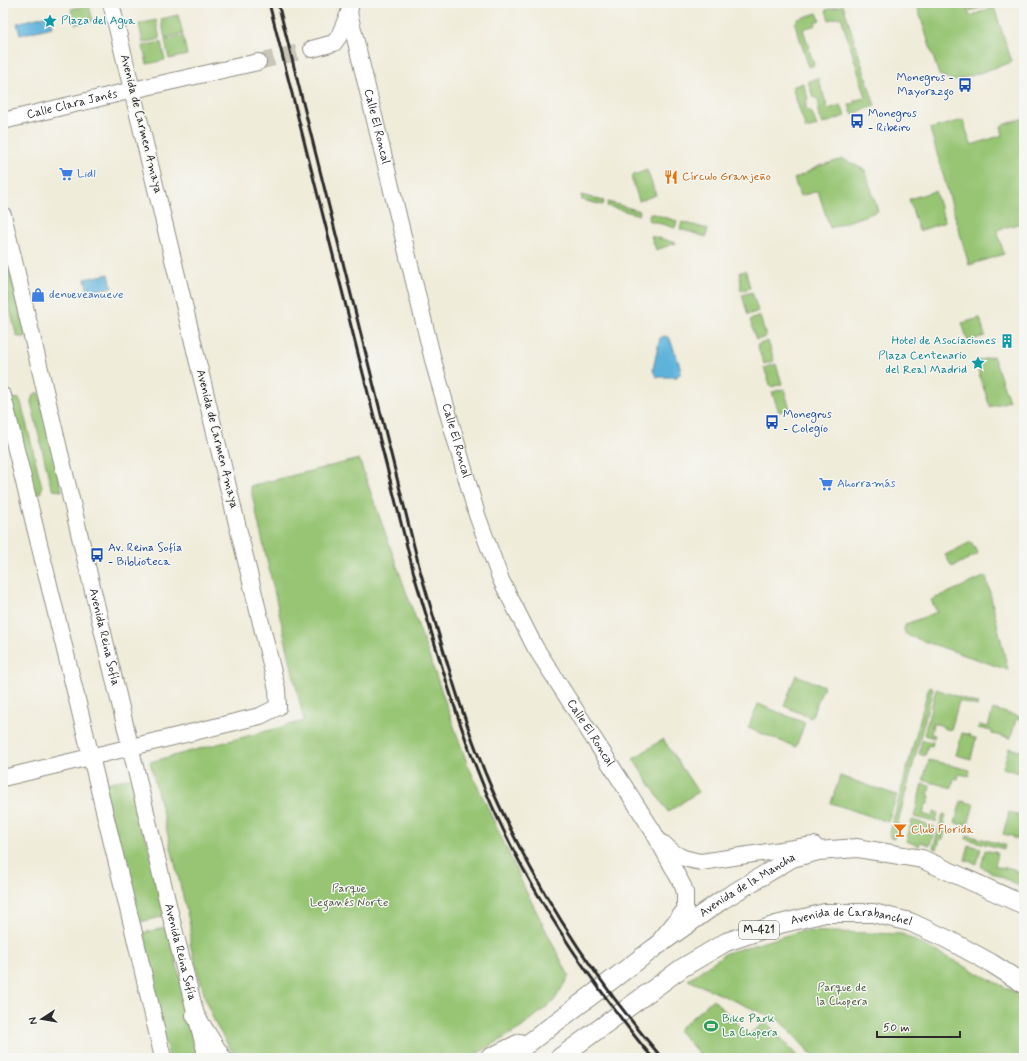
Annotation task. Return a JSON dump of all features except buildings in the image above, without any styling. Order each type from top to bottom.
[{"type":"main road","name":"Avenida de la Mancha","points":[[509,1058],[654,948],[722,900],[792,858],[818,850],[857,848],[922,859],[1024,905]]},
{"type":"main road","name":"Avenida de Carabanchel","points":[[559,1058],[682,968],[726,942],[776,925],[826,913],[873,913],[910,922],[947,939],[991,963],[1024,984]]},
{"type":"main road","points":[[195,1015],[222,1058]]},
{"type":"main road","points":[[489,1058],[540,1033]]},
{"type":"street","name":"Avenida de Carmen Amaya","points":[[3,778],[260,716],[278,707],[277,689],[111,3]]},
{"type":"street","points":[[312,49],[334,43],[339,36],[347,6]]},
{"type":"street","name":"Calle El Roncal","points":[[347,6],[434,364],[477,515],[501,580],[535,647],[653,832],[683,886],[685,893],[684,910],[654,948]]},
{"type":"street","name":"Calle Clara Janés","points":[[3,121],[258,62]]},
{"type":"street","name":"Avenida Reina Sofía","points":[[3,215],[195,1015],[207,1058]]},
{"type":"street","points":[[3,396],[91,757],[162,1058]]},
{"type":"street","name":"Calle El Roncal","points":[[653,832],[670,851],[683,859],[701,862],[819,844],[857,848]]},
{"type":"street","points":[[152,1058],[154,1020]]},
{"type":"green space","points":[[919,3],[965,3],[970,16],[994,7],[1012,62],[955,81],[939,75],[918,9]]},
{"type":"green space","points":[[967,3],[989,3],[989,5],[970,11]]},
{"type":"green space","points":[[89,5],[93,21],[75,24],[71,9]]},
{"type":"green space","points":[[843,5],[875,106],[852,114],[849,105],[855,103],[854,101],[866,97],[841,17],[829,20],[826,10]]},
{"type":"green space","points":[[817,13],[820,20],[815,22],[816,25],[803,29],[814,65],[809,67],[795,24],[798,19]]},
{"type":"green space","points":[[178,15],[183,34],[165,38],[161,19]]},
{"type":"green space","points":[[156,20],[160,39],[143,43],[139,24]]},
{"type":"green space","points":[[183,36],[187,55],[169,59],[165,40]]},
{"type":"green space","points":[[161,42],[165,60],[147,64],[143,46]]},
{"type":"green space","points":[[818,78],[828,109],[841,105],[845,116],[823,124],[818,112],[818,100],[813,97],[808,81]]},
{"type":"green space","points":[[803,83],[808,98],[806,107],[812,113],[817,126],[806,129],[792,87]]},
{"type":"green space","points":[[1024,118],[1024,222],[997,230],[1004,254],[969,265],[930,129],[963,120],[971,145],[1003,135],[1001,126]]},
{"type":"green space","points":[[843,159],[865,170],[878,211],[830,228],[818,191],[800,196],[794,179],[819,166]]},
{"type":"green space","points":[[647,170],[656,195],[639,201],[631,176]]},
{"type":"green space","points":[[935,191],[945,222],[919,231],[909,199]]},
{"type":"green space","points":[[581,195],[604,201],[603,205],[582,200]]},
{"type":"green space","points":[[608,202],[640,211],[639,215],[607,206]]},
{"type":"green space","points":[[650,213],[677,221],[675,228],[648,220]]},
{"type":"green space","points":[[682,222],[708,229],[706,237],[680,229]]},
{"type":"green space","points":[[651,236],[676,243],[656,250]]},
{"type":"green space","points":[[3,241],[26,337],[18,337],[16,334],[3,280]]},
{"type":"green space","points":[[746,271],[750,288],[741,291],[740,272]]},
{"type":"green space","points":[[752,292],[758,311],[748,315],[742,295]]},
{"type":"green space","points":[[760,316],[766,337],[756,340],[750,320]]},
{"type":"green space","points":[[980,318],[985,336],[968,341],[962,323]]},
{"type":"green space","points":[[768,341],[774,361],[764,364],[757,345]]},
{"type":"green space","points":[[993,356],[1009,401],[990,407],[975,362]]},
{"type":"green space","points":[[776,364],[782,384],[771,387],[764,368]]},
{"type":"green space","points":[[784,389],[790,409],[779,412],[772,392]]},
{"type":"green space","points":[[39,392],[62,491],[53,490],[51,487],[31,402],[33,396]]},
{"type":"green space","points":[[10,398],[19,399],[21,402],[42,487],[40,494],[34,497]]},
{"type":"green space","name":"Parque Leganés Norte","points":[[359,459],[467,763],[527,893],[569,976],[554,1001],[521,1028],[470,1058],[236,1058],[216,1025],[207,1004],[190,944],[190,925],[150,762],[304,721],[250,486]]},
{"type":"green space","points":[[971,542],[978,554],[952,567],[945,555]]},
{"type":"green space","points":[[986,576],[1008,670],[909,636],[905,633],[904,629],[906,624],[937,612],[931,600]]},
{"type":"green space","points":[[796,675],[824,686],[811,718],[784,706]]},
{"type":"green space","points":[[929,686],[933,688],[894,838],[889,836]]},
{"type":"green space","points":[[936,689],[978,704],[977,706],[959,701],[951,730],[933,723],[931,734],[935,735],[934,738],[924,735]]},
{"type":"green space","points":[[758,704],[805,723],[796,747],[748,728]]},
{"type":"green space","points":[[993,709],[1024,718],[1024,721],[1016,719],[1011,738],[992,734],[992,731],[978,728],[979,725],[988,727]]},
{"type":"green space","points":[[962,733],[976,738],[971,759],[956,755]]},
{"type":"green space","points":[[663,739],[698,792],[668,812],[633,759]]},
{"type":"green space","points":[[922,740],[933,742],[932,746],[928,745],[925,756],[919,754]]},
{"type":"green space","points":[[1009,748],[1024,752],[1018,773],[1003,768]]},
{"type":"green space","points":[[929,760],[970,770],[969,776],[959,774],[958,779],[954,778],[952,788],[923,780]]},
{"type":"green space","points":[[840,776],[897,795],[888,822],[831,803]]},
{"type":"green space","points":[[132,777],[165,916],[136,923],[103,784]]},
{"type":"green space","points":[[922,784],[930,786],[928,804],[926,804],[923,814],[933,817],[934,812],[938,813],[936,822],[914,817]]},
{"type":"green space","points":[[961,801],[974,804],[968,825],[964,823],[964,825],[955,823]]},
{"type":"green space","points":[[1009,812],[1024,816],[1024,831],[1021,840],[1013,838],[1013,836],[1003,834]]},
{"type":"green space","points":[[943,814],[946,815],[942,830],[945,831],[943,839],[940,839],[937,849],[933,848]]},
{"type":"green space","points":[[912,820],[935,827],[930,845],[921,842],[919,846],[906,841]]},
{"type":"green space","points":[[967,835],[1005,845],[1004,849],[966,839]]},
{"type":"green space","points":[[969,845],[981,848],[977,864],[965,860]]},
{"type":"green space","points":[[985,850],[998,853],[995,866],[1005,869],[1005,867],[1014,869],[1014,871],[1024,873],[1024,888],[981,867]]},
{"type":"green space","points":[[168,927],[199,1058],[169,1058],[139,934]]},
{"type":"green space","name":"Parque de la Chopera","points":[[801,931],[902,934],[1024,997],[1024,1058],[815,1058],[780,1021],[688,980],[726,953]]},
{"type":"green space","name":"Bike Park La Chopera","points":[[713,999],[748,1035],[766,1022],[799,1058],[703,1058],[678,1030]]},
{"type":"water","points":[[49,15],[52,27],[20,35],[17,23]]},
{"type":"water","points":[[109,274],[112,287],[88,292],[85,279]]},
{"type":"water","points":[[664,336],[669,337],[681,369],[680,374],[677,377],[657,377],[654,373],[653,369],[660,338]]},
{"type":"tunnel","points":[[258,62],[312,49]]},
{"type":"railway","points":[[269,3],[415,578],[443,671],[474,762],[500,823],[530,881],[582,964],[633,1034],[653,1058]]},
{"type":"railway","points":[[278,3],[421,574],[466,722],[500,807],[534,874],[572,938],[593,969],[615,1000],[662,1058]]},
{"type":"place","name":"Plaza del Agua","points":[[50,21]]},
{"type":"place","name":"Monegros - Mayorazgo","points":[[965,85]]},
{"type":"place","name":"Monegros - Ribeiro","points":[[857,121]]},
{"type":"place","name":"Lidl","points":[[66,174]]},
{"type":"place","name":"Círculo Granjeño","points":[[671,177]]},
{"type":"place","name":"denueveanueve","points":[[38,295]]},
{"type":"place","name":"Hotel de Asociaciones","points":[[1007,341]]},
{"type":"place","name":"Plaza Centenario del Real Madrid","points":[[978,363]]},
{"type":"place","name":"Monegros - Colegio","points":[[772,422]]},
{"type":"place","name":"Ahorramás","points":[[826,484]]},
{"type":"place","name":"Av. Reina Sofía - Biblioteca","points":[[97,555]]},
{"type":"place","name":"Club Florida","points":[[900,830]]},
{"type":"place","name":"Bike Park La Chopera","points":[[711,1026]]}]
